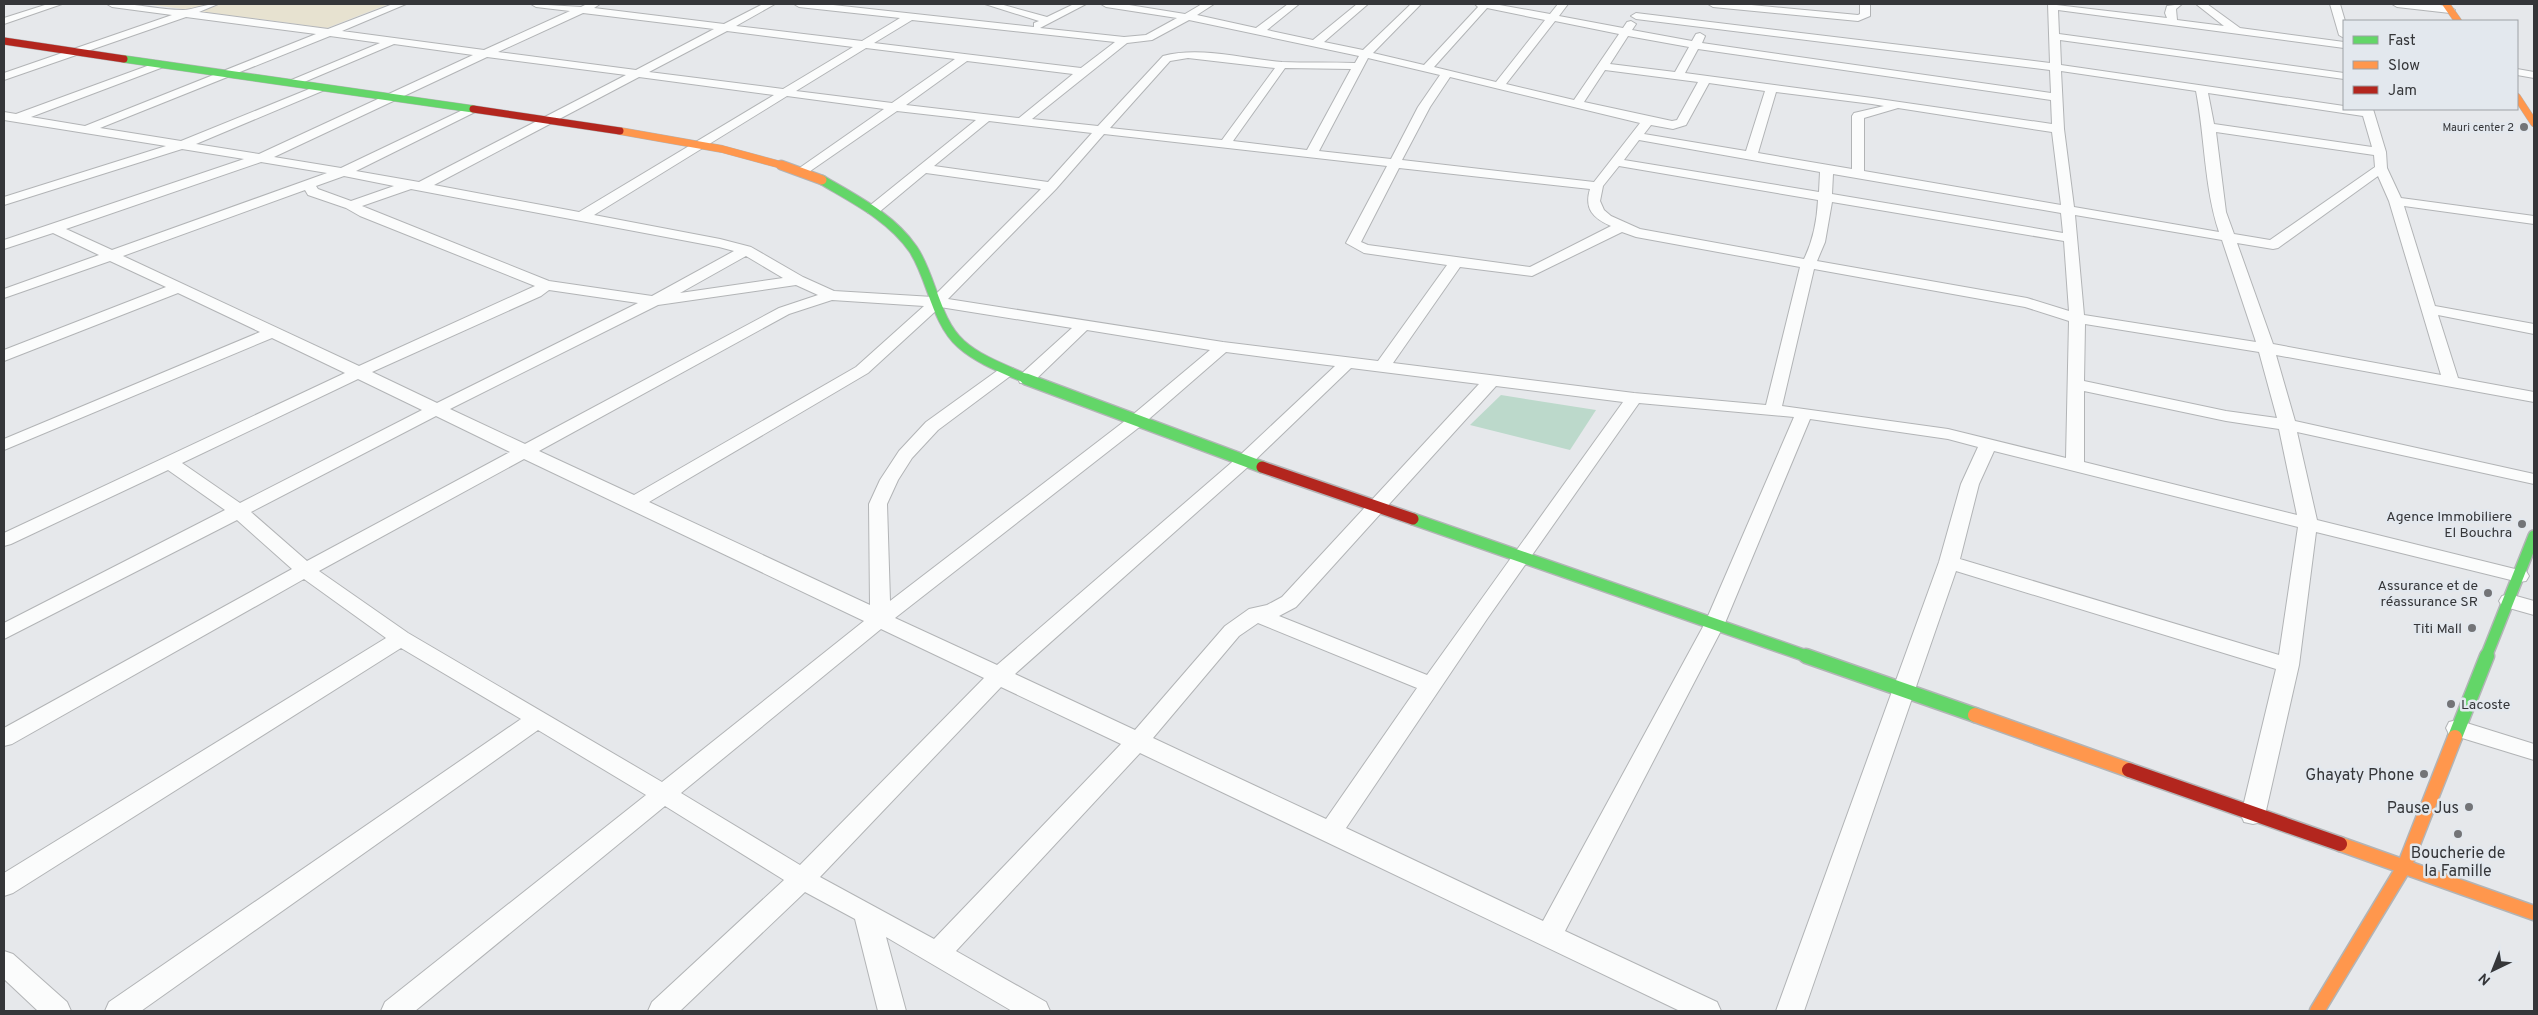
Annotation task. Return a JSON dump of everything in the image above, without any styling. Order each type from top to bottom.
[{"type":"street","points":[[4,20],[57,4]]},
{"type":"street","points":[[112,4],[893,107],[1597,186]]},
{"type":"street","points":[[4,77],[213,4]]},
{"type":"street","points":[[87,129],[400,4]]},
{"type":"street","points":[[536,4],[1083,72]]},
{"type":"street","points":[[4,245],[261,158],[388,97],[595,4]]},
{"type":"street","points":[[351,205],[416,185],[547,120],[770,4]]},
{"type":"street","points":[[799,4],[1124,40],[1148,38],[1209,4]]},
{"type":"street","points":[[990,4],[1048,20]]},
{"type":"street","points":[[1028,30],[1081,4]]},
{"type":"street","points":[[1106,4],[1187,17],[1316,43],[1499,85],[1648,122],[1680,124],[1705,80]]},
{"type":"street","points":[[1259,31],[1294,4]]},
{"type":"street","points":[[1316,43],[1363,4]]},
{"type":"street","points":[[1312,153],[1365,54],[1416,4]]},
{"type":"street","points":[[1426,68],[1483,4],[1624,33],[1694,45],[1869,57],[2055,66],[2343,108]]},
{"type":"street","points":[[1499,85],[1563,4]]},
{"type":"street","points":[[1576,105],[1643,4]]},
{"type":"street","points":[[1713,4],[1858,18],[1865,16],[1865,4]]},
{"type":"street","points":[[2173,22],[2170,13],[2171,8],[2177,4]]},
{"type":"street","points":[[2201,4],[2237,30]]},
{"type":"street","points":[[2335,4],[2343,32]]},
{"type":"street","points":[[2397,4],[2448,7],[2457,20]]},
{"type":"street","points":[[2075,466],[2077,318],[2068,210],[2058,129],[2053,5],[2343,45]]},
{"type":"street","points":[[1022,12],[1034,7]]},
{"type":"street","points":[[581,217],[911,16]]},
{"type":"street","points":[[1636,16],[1706,24],[2057,97]]},
{"type":"street","points":[[1678,76],[1706,24]]},
{"type":"street","points":[[2054,36],[2343,76]]},
{"type":"street","points":[[1022,121],[1124,40]]},
{"type":"street","points":[[4,41],[703,143],[747,153],[803,172],[832,185],[889,222],[913,249],[949,328],[961,344],[1007,371],[1244,461],[1715,623],[2534,913]]},
{"type":"street","points":[[293,83],[395,41]]},
{"type":"street","points":[[632,504],[862,370],[937,302],[1052,186],[1167,58],[1188,55],[1282,65],[1359,66]]},
{"type":"street","points":[[803,172],[966,56]]},
{"type":"street","points":[[1856,99],[1869,57]]},
{"type":"street","points":[[11,117],[162,64]]},
{"type":"street","points":[[1226,144],[1282,65]]},
{"type":"street","points":[[1602,66],[1856,99],[2058,129]]},
{"type":"street","points":[[2518,72],[2534,75]]},
{"type":"street","points":[[1447,73],[1424,107],[1353,243],[1364,248],[1532,272],[1620,227]]},
{"type":"street","points":[[4,201],[183,145],[323,87]]},
{"type":"street","points":[[2201,88],[2209,127],[2219,212],[2266,348],[2287,425],[2308,522],[2288,665],[2253,815]]},
{"type":"street","points":[[1751,156],[1771,89]]},
{"type":"street","points":[[1817,95],[1858,116],[1901,106]]},
{"type":"street","points":[[2518,98],[2530,110],[2534,123]]},
{"type":"street","points":[[4,294],[343,172],[473,109]]},
{"type":"street","points":[[2368,111],[2380,152],[2381,168],[2396,201],[2451,382]]},
{"type":"street","points":[[1858,116],[1858,174]]},
{"type":"street","points":[[11,117],[343,172],[720,243],[746,250],[798,280],[831,295],[937,302],[1223,347],[1634,398],[1804,413],[1948,434],[2519,576]]},
{"type":"street","points":[[873,210],[987,117]]},
{"type":"street","points":[[1648,122],[1597,186],[1593,201],[1598,212],[1620,227],[1651,237],[2028,303],[2077,318],[2266,348],[2534,397]]},
{"type":"street","points":[[2209,127],[2380,152]]},
{"type":"street","points":[[1635,136],[2273,245],[2381,168]]},
{"type":"street","points":[[1615,162],[2070,238]]},
{"type":"street","points":[[925,169],[1052,186]]},
{"type":"street","points":[[1773,410],[1808,264],[1817,244],[1825,197],[1827,169]]},
{"type":"street","points":[[308,184],[313,192],[351,205],[365,213],[546,285],[654,301],[798,280]]},
{"type":"street","points":[[2396,201],[2534,220]]},
{"type":"street","points":[[55,229],[360,372],[632,504],[880,619],[1707,1011]]},
{"type":"street","points":[[4,632],[437,409],[654,301],[746,250]]},
{"type":"street","points":[[1383,366],[1455,264],[1452,262]]},
{"type":"street","points":[[4,540],[360,372],[536,293],[546,285]]},
{"type":"street","points":[[4,356],[180,287]]},
{"type":"street","points":[[4,738],[305,570],[527,452],[784,311],[831,295]]},
{"type":"street","points":[[2429,309],[2534,329]]},
{"type":"street","points":[[1026,379],[1084,325]]},
{"type":"street","points":[[4,445],[274,332]]},
{"type":"street","points":[[395,1011],[880,619],[1136,421],[1223,347]]},
{"type":"street","points":[[662,1011],[802,879],[1000,676],[1244,461],[1348,361]]},
{"type":"street","points":[[880,619],[878,504],[889,480],[906,455],[932,426],[1007,371]]},
{"type":"street","points":[[937,954],[1138,741],[1232,631],[1241,622],[1256,614],[1281,608],[1289,602],[1491,381]]},
{"type":"street","points":[[2075,384],[2226,416],[2287,425],[2534,480]]},
{"type":"street","points":[[1330,832],[1521,556],[1634,398]]},
{"type":"street","points":[[1549,936],[1715,623],[1804,413]]},
{"type":"street","points":[[1790,1011],[1950,562],[1970,484],[1988,444]]},
{"type":"street","points":[[170,463],[240,512],[305,570],[401,638],[539,718],[802,879],[866,913],[1036,1011]]},
{"type":"street","points":[[2317,1011],[2404,868],[2437,786],[2457,728],[2534,536]]},
{"type":"street","points":[[1950,562],[2288,665]]},
{"type":"street","points":[[2509,601],[2534,608]]},
{"type":"street","points":[[1256,614],[1431,685]]},
{"type":"street","points":[[4,886],[401,638]]},
{"type":"street","points":[[118,1011],[539,718]]},
{"type":"street","points":[[2457,728],[2534,752]]},
{"type":"street","points":[[866,913],[892,1011]]},
{"type":"street","points":[[4,962],[57,1011]]},
{"type":"green space","points":[[1501,395],[1596,410],[1570,450],[1470,425]]},
{"type":"sand","points":[[145,4],[389,4],[327,28]]},
{"type":"traffic: fast","points":[[124,59],[473,109]]},
{"type":"traffic: fast","points":[[822,180],[873,210],[889,223],[913,249],[949,328],[961,344],[979,356],[1043,387],[1262,467]]},
{"type":"traffic: fast","points":[[1413,519],[1975,715]]},
{"type":"traffic: fast","points":[[2455,737],[2534,536]]},
{"type":"traffic: slow","points":[[2446,4],[2457,20]]},
{"type":"traffic: slow","points":[[2518,99],[2534,123]]},
{"type":"traffic: slow","points":[[620,131],[672,139],[748,155],[822,180]]},
{"type":"traffic: slow","points":[[1975,715],[2129,770]]},
{"type":"traffic: slow","points":[[2317,1011],[2404,867],[2455,737]]},
{"type":"traffic: slow","points":[[2340,844],[2534,913]]},
{"type":"traffic: jam","points":[[4,41],[124,59]]},
{"type":"traffic: jam","points":[[473,109],[620,131]]},
{"type":"traffic: jam","points":[[1262,467],[1413,519]]},
{"type":"traffic: jam","points":[[2129,770],[2340,844]]},
{"type":"place","name":"Mauri center 2","points":[[2524,127]]},
{"type":"place","name":"Agence Immobiliere El Bouchra","points":[[2522,524]]},
{"type":"place","name":"Assurance et de réassurance SR","points":[[2488,593]]},
{"type":"place","name":"Titi Mall","points":[[2472,628]]},
{"type":"place","name":"Lacoste","points":[[2451,704]]},
{"type":"place","name":"Ghayaty Phone","points":[[2424,774]]},
{"type":"place","name":"Pause Jus","points":[[2469,807]]},
{"type":"place","name":"Boucherie de la Famille","points":[[2458,834]]}]
